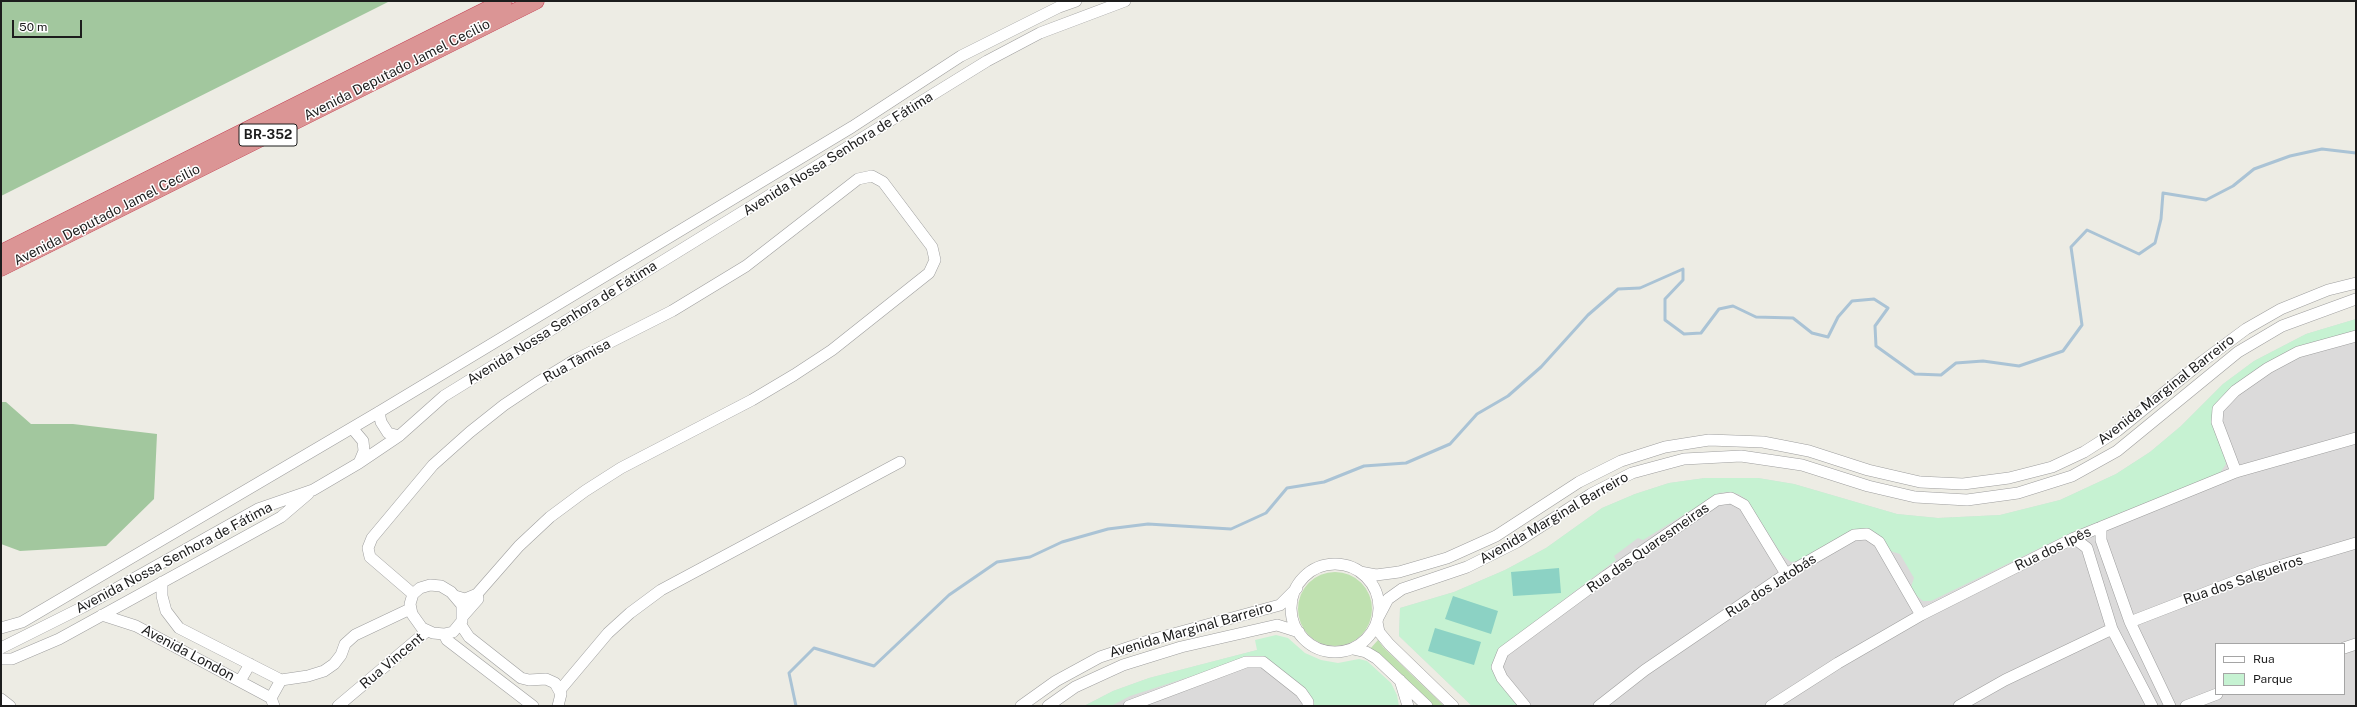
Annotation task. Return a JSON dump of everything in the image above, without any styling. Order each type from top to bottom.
[{"type":"highway","name":"Avenida Deputado Jamel Cecilio","points":[[1,253],[504,1]]},
{"type":"highway","name":"Avenida Deputado Jamel Cecilio","points":[[1,268],[536,1]]},
{"type":"street","name":"Avenida Nossa Senhora de Fátima","points":[[1,628],[22,622],[379,412],[852,127],[961,56],[1059,7],[1076,1]]},
{"type":"street","name":"Avenida Nossa Senhora de Fátima","points":[[1,648],[83,607],[258,509],[313,490],[359,464],[399,436],[444,396],[987,61],[1040,33],[1125,1]]},
{"type":"street","name":"Rua Tâmisa","points":[[413,594],[370,557],[368,548],[372,538],[433,465],[464,437],[504,405],[536,383],[575,360],[672,311],[746,266],[858,180],[872,176],[883,182],[932,247],[936,260],[929,273],[832,350],[794,375],[752,400],[621,468],[585,491],[550,517],[519,546],[477,594]]},
{"type":"street","name":"Avenida Marginal Barreiro","points":[[1360,572],[1376,575],[1399,572],[1446,558],[1496,536],[1579,482],[1621,461],[1665,447],[1709,440],[1764,442],[1809,451],[1868,470],[1920,482],[1963,484],[2009,478],[2052,467],[2084,452],[2117,431],[2203,361],[2246,329],[2281,308],[2328,290],[2356,283]]},
{"type":"street","name":"Avenida Marginal Barreiro","points":[[1378,619],[1388,599],[1402,589],[1467,567],[1510,546],[1591,494],[1632,473],[1684,459],[1741,456],[1802,465],[1868,486],[1914,497],[1967,500],[2018,493],[2065,478],[2117,451],[2238,352],[2282,326],[2356,299]]},
{"type":"street","points":[[2236,472],[2217,422],[2218,409],[2235,391],[2268,368],[2298,352],[2356,336]]},
{"type":"street","points":[[379,412],[388,433],[399,436]]},
{"type":"street","points":[[352,428],[363,441],[364,451],[359,464]]},
{"type":"street","name":"Rua dos Ipês","points":[[1772,706],[1838,663],[1920,615],[2074,538],[2236,472],[2356,438]]},
{"type":"street","points":[[561,700],[608,633],[630,613],[661,590],[900,462]]},
{"type":"street","points":[[1,659],[12,659],[59,639],[281,517],[313,490]]},
{"type":"street","name":"Rua das Quaresmeiras","points":[[1525,706],[1502,678],[1497,667],[1503,652],[1606,576],[1716,500],[1731,498],[1744,505],[1786,574]]},
{"type":"street","points":[[2101,527],[2101,540],[2130,622],[2170,706]]},
{"type":"street","name":"Rua dos Jatobás","points":[[1599,706],[1645,670],[1786,574],[1854,535],[1867,534],[1879,542],[1920,615]]},
{"type":"street","points":[[2074,538],[2087,548],[2112,629],[2139,678],[2152,706]]},
{"type":"street","name":"Rua dos Salgueiros","points":[[2130,622],[2262,571],[2356,543]]},
{"type":"street","points":[[1378,619],[1372,633],[1353,649],[1338,652],[1323,650],[1309,644],[1298,632],[1292,610],[1297,588],[1306,576],[1318,568],[1332,564],[1347,566],[1360,572],[1370,580],[1376,591],[1379,604],[1379,632],[1389,644],[1453,706]]},
{"type":"street","name":"Avenida London","points":[[102,615],[119,619],[136,626],[191,654],[240,681],[272,702],[281,680],[199,638],[173,622],[166,611],[162,596],[162,582]]},
{"type":"street","points":[[455,596],[465,598],[477,594],[478,599],[462,620],[453,632],[444,634],[427,631],[418,624],[410,609],[413,594],[420,588],[435,585],[446,589],[455,596],[462,605],[462,620],[469,637],[521,678],[529,680],[546,679],[555,682],[561,700]]},
{"type":"street","name":"Avenida Marginal Barreiro","points":[[1021,706],[1056,680],[1100,657],[1151,640],[1280,605],[1297,588]]},
{"type":"street","points":[[281,680],[308,676],[324,671],[334,664],[341,655],[345,644],[355,635],[410,609]]},
{"type":"street","name":"Avenida Marginal Barreiro","points":[[1048,706],[1074,688],[1123,664],[1181,648],[1277,625],[1298,632]]},
{"type":"street","points":[[1959,706],[2006,680],[2112,629]]},
{"type":"street","name":"Rua Vincent","points":[[338,706],[427,631]]},
{"type":"street","points":[[444,634],[447,640],[526,704]]},
{"type":"street","points":[[191,654],[198,648],[199,638]]},
{"type":"street","points":[[2345,648],[2356,644]]},
{"type":"street","points":[[1353,649],[1366,652],[1376,658],[1428,706]]},
{"type":"street","points":[[1132,705],[1246,662],[1263,662],[1300,692],[1308,702],[1308,706]]},
{"type":"street","points":[[240,681],[250,664]]},
{"type":"street","points":[[2139,678],[2145,671],[2153,670]]},
{"type":"street","points":[[1400,680],[1406,705]]},
{"type":"street","points":[[2186,706],[2215,695]]},
{"type":"street","points":[[1,699],[10,706]]},
{"type":"shaded area","points":[[2356,319],[2356,706],[1472,706],[1399,636],[1400,608],[1454,592],[1505,570],[1546,548],[1602,508],[1635,494],[1669,483],[1705,478],[1758,478],[1794,484],[1897,514],[1938,518],[2000,515],[2060,500],[2116,474],[2150,452],[2181,426],[2223,384],[2254,361],[2306,334]]},
{"type":"shaded area","points":[[1559,568],[1561,593],[1513,596],[1511,572]]},
{"type":"shaded area","points":[[1453,596],[1498,611],[1491,634],[1445,619]]},
{"type":"shaded area","points":[[1435,628],[1481,642],[1474,665],[1428,651]]},
{"type":"shaded area","points":[[1257,650],[1331,706],[1084,706],[1113,691],[1149,678]]},
{"type":"green space","points":[[1,1],[390,1],[1,196]]},
{"type":"green space","points":[[2356,319],[2356,332],[2231,389],[2221,398],[2217,403],[2226,464],[2220,473],[2073,532],[1931,601],[1923,601],[1917,596],[1911,587],[1914,578],[1900,554],[1890,551],[1876,533],[1872,531],[1798,561],[1791,562],[1782,555],[1747,500],[1738,494],[1728,492],[1719,493],[1643,540],[1638,538],[1614,556],[1616,560],[1499,649],[1493,664],[1520,706],[1472,706],[1399,636],[1400,608],[1454,592],[1505,570],[1546,548],[1602,508],[1635,494],[1669,483],[1705,478],[1758,478],[1794,484],[1897,514],[1938,518],[2000,515],[2060,500],[2116,474],[2150,452],[2181,426],[2223,384],[2254,361],[2306,334]]},
{"type":"green space","points":[[1,402],[6,402],[31,424],[73,424],[157,434],[154,499],[106,546],[20,551],[1,544]]},
{"type":"green space","points":[[1335,572],[1349,575],[1361,583],[1369,595],[1372,609],[1369,623],[1361,635],[1349,643],[1335,646],[1321,643],[1309,635],[1301,623],[1298,609],[1301,595],[1309,583],[1321,575]]},
{"type":"green space","points":[[1276,635],[1288,638],[1305,653],[1321,660],[1338,663],[1359,659],[1367,661],[1391,683],[1397,695],[1399,706],[1314,706],[1308,693],[1275,665],[1269,661],[1245,659],[1130,696],[1111,706],[1084,706],[1113,691],[1149,678],[1257,650],[1255,640]]},
{"type":"green space","points":[[1378,640],[1383,647],[1444,706],[1432,706],[1370,649]]},
{"type":"waterway","points":[[796,706],[789,673],[814,648],[874,666],[949,595],[997,562],[1030,557],[1062,542],[1108,529],[1148,524],[1231,529],[1266,513],[1287,488],[1324,482],[1364,466],[1406,463],[1450,444],[1477,414],[1508,396],[1541,367],[1588,315],[1618,289],[1640,288],[1683,269],[1683,280],[1665,299],[1665,320],[1684,334],[1701,333],[1719,309],[1733,306],[1756,317],[1793,318],[1812,333],[1828,337],[1838,317],[1852,301],[1874,299],[1888,308],[1875,326],[1876,346],[1915,374],[1941,375],[1956,363],[1983,361],[2019,366],[2063,351],[2082,325],[2071,247],[2087,230],[2139,254],[2155,243],[2161,219],[2163,193],[2206,200],[2233,186],[2254,169],[2290,156],[2322,149],[2356,153]]}]
